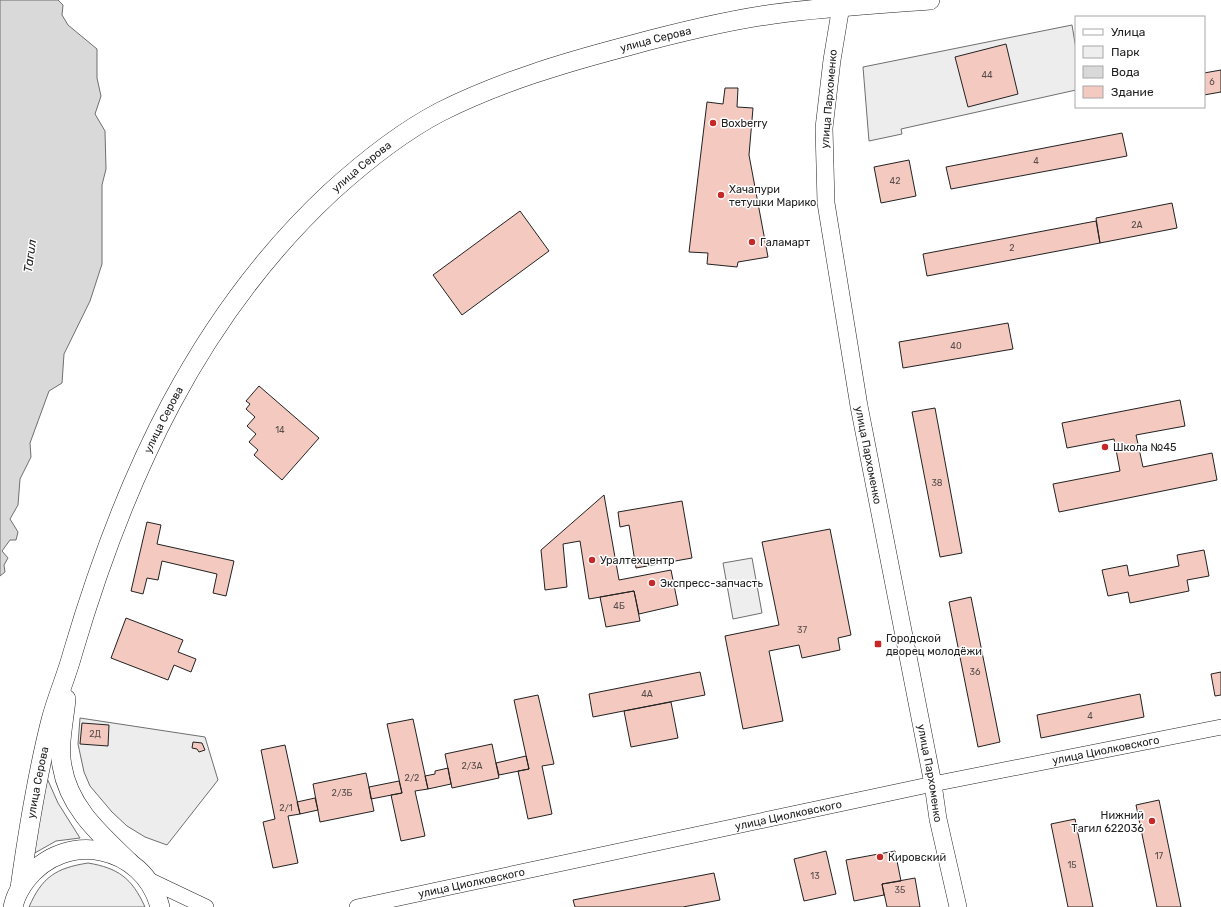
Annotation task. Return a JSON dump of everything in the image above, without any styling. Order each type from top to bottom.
[{"type":"main road","name":"улица Серова","points":[[20,888],[30,819],[40,765],[52,715],[65,679],[86,609],[118,520],[158,427],[208,338],[277,248],[304,218],[351,174],[378,152],[437,114],[510,81],[571,61],[703,26],[841,4],[930,0]]},
{"type":"main road","name":"улица Пархоменко","points":[[841,4],[824,128],[826,203],[859,406],[933,784],[938,819],[958,907]]},
{"type":"main road","name":"улица Серова","points":[[65,679],[67,693],[61,747],[62,766],[68,787],[79,810],[90,824],[147,879],[157,897],[160,907]]},
{"type":"main road","points":[[13,907],[20,888],[39,867],[50,859],[69,851],[90,849],[110,853],[129,862]]},
{"type":"street","name":"улица Циолковского","points":[[357,907],[933,784],[1221,727]]},
{"type":"street","points":[[147,879],[206,907]]},
{"type":"green space","points":[[752,558],[762,613],[733,619],[723,563]]},
{"type":"green space","points":[[46,776],[58,803],[80,838],[56,841],[33,854]]},
{"type":"green space","points":[[88,863],[108,868],[123,876],[135,889],[145,907],[29,907],[39,888],[51,876],[67,868]]},
{"type":"shaded area","points":[[1072,25],[1075,43],[1075,90],[901,129],[902,134],[869,141],[863,67]]},
{"type":"shaded area","points":[[80,718],[205,737],[218,780],[167,845],[145,837],[127,826],[112,812],[90,786],[84,772],[78,744]]},
{"type":"water","name":"Тагил","points":[[0,0],[58,0],[63,5],[62,15],[68,25],[97,49],[97,78],[101,96],[95,114],[105,131],[106,169],[102,185],[102,264],[90,301],[64,354],[62,383],[49,391],[30,443],[31,457],[20,479],[18,505],[10,519],[18,532],[16,540],[10,540],[2,551],[8,558],[4,565],[5,572],[0,576]]},
{"type":"building","points":[[1006,44],[1018,94],[968,107],[955,57]]},
{"type":"building","points":[[1221,70],[1221,92],[1205,95],[1205,73]]},
{"type":"building","points":[[725,88],[738,88],[737,107],[753,108],[749,155],[768,257],[738,262],[737,267],[707,264],[708,253],[689,252],[707,102],[723,104]]},
{"type":"building","points":[[1122,133],[1127,156],[951,189],[946,167]]},
{"type":"building","points":[[909,160],[916,196],[881,203],[874,167]]},
{"type":"building","points":[[1172,203],[1177,228],[1100,243],[1096,218]]},
{"type":"building","points":[[520,211],[549,251],[462,315],[433,275]]},
{"type":"building","points":[[1096,221],[1100,243],[927,276],[923,254]]},
{"type":"building","points":[[1008,323],[1013,349],[903,368],[899,342]]},
{"type":"building","points":[[259,386],[319,438],[282,480],[254,455],[258,450],[249,442],[256,434],[247,426],[255,417],[246,409],[250,404],[246,401]]},
{"type":"building","points":[[1180,400],[1185,426],[1136,435],[1143,467],[1212,453],[1217,480],[1059,512],[1053,484],[1120,471],[1114,439],[1067,448],[1062,423]]},
{"type":"building","points":[[935,408],[962,553],[940,557],[912,412]]},
{"type":"building","points":[[604,495],[619,580],[671,570],[678,605],[639,614],[634,591],[589,599],[580,541],[563,544],[567,587],[545,590],[541,550]]},
{"type":"building","points":[[682,501],[692,558],[636,568],[629,525],[620,527],[618,512]]},
{"type":"building","points":[[147,522],[161,525],[157,544],[234,561],[226,596],[213,593],[217,574],[162,561],[158,580],[147,578],[143,594],[131,591]]},
{"type":"building","points":[[830,529],[851,635],[838,638],[840,650],[802,658],[799,645],[769,651],[783,721],[743,729],[725,636],[779,625],[762,542]]},
{"type":"building","points":[[1204,550],[1209,576],[1187,580],[1189,591],[1130,603],[1128,592],[1108,596],[1102,570],[1127,565],[1129,576],[1179,566],[1177,555]]},
{"type":"building","points":[[634,591],[640,621],[606,627],[600,597]]},
{"type":"building","points":[[971,597],[1000,742],[978,747],[949,602]]},
{"type":"building","points":[[126,618],[183,640],[178,652],[196,659],[191,672],[174,665],[168,680],[111,658]]},
{"type":"building","points":[[700,672],[705,695],[593,717],[589,694]]},
{"type":"building","points":[[1221,672],[1221,695],[1215,696],[1211,674]]},
{"type":"building","points":[[1140,694],[1144,717],[1041,738],[1037,715]]},
{"type":"building","points":[[538,695],[554,764],[542,766],[552,814],[528,819],[518,771],[529,769],[514,700]]},
{"type":"building","points":[[671,702],[678,738],[631,747],[624,711]]},
{"type":"building","points":[[413,719],[428,789],[415,791],[425,836],[401,841],[391,795],[402,793],[387,724]]},
{"type":"building","points":[[82,723],[109,725],[108,746],[80,744]]},
{"type":"building","points":[[193,742],[202,743],[205,750],[199,752],[197,749],[192,748]]},
{"type":"building","points":[[492,744],[499,778],[452,788],[445,754]]},
{"type":"building","points":[[285,745],[300,814],[288,816],[298,863],[273,868],[263,822],[275,819],[261,750]]},
{"type":"building","points":[[526,756],[529,769],[499,775],[496,763]]},
{"type":"building","points":[[448,768],[451,784],[428,789],[425,776],[435,774],[435,771]]},
{"type":"building","points":[[366,773],[374,811],[320,822],[313,784]]},
{"type":"building","points":[[399,781],[402,793],[371,799],[369,787]]},
{"type":"building","points":[[315,798],[318,810],[300,814],[297,802]]},
{"type":"building","points":[[1159,800],[1181,907],[1157,907],[1136,805]]},
{"type":"building","points":[[1075,819],[1093,907],[1068,907],[1051,824]]},
{"type":"building","points":[[826,851],[836,894],[804,901],[794,859]]},
{"type":"building","points":[[895,851],[901,881],[882,884],[884,895],[854,901],[846,860]]},
{"type":"building","points":[[714,873],[720,900],[683,907],[575,907],[573,900]]},
{"type":"building","points":[[915,878],[920,907],[887,907],[882,884]]},
{"type":"place","name":"Boxberry","points":[[713,123]]},
{"type":"place","name":"Хачапури тетушки Марико","points":[[721,195]]},
{"type":"place","name":"Галамарт","points":[[752,242]]},
{"type":"place","name":"Школа №45","points":[[1105,447]]},
{"type":"place","name":"Уралтехцентр","points":[[592,560]]},
{"type":"place","name":"Экспресс-запчасть","points":[[652,583]]},
{"type":"place","name":"Городской дворец молодёжи","points":[[878,644]]},
{"type":"place","name":"Нижний Тагил 622036","points":[[1152,821]]},
{"type":"place","name":"Кировский","points":[[880,857]]}]
